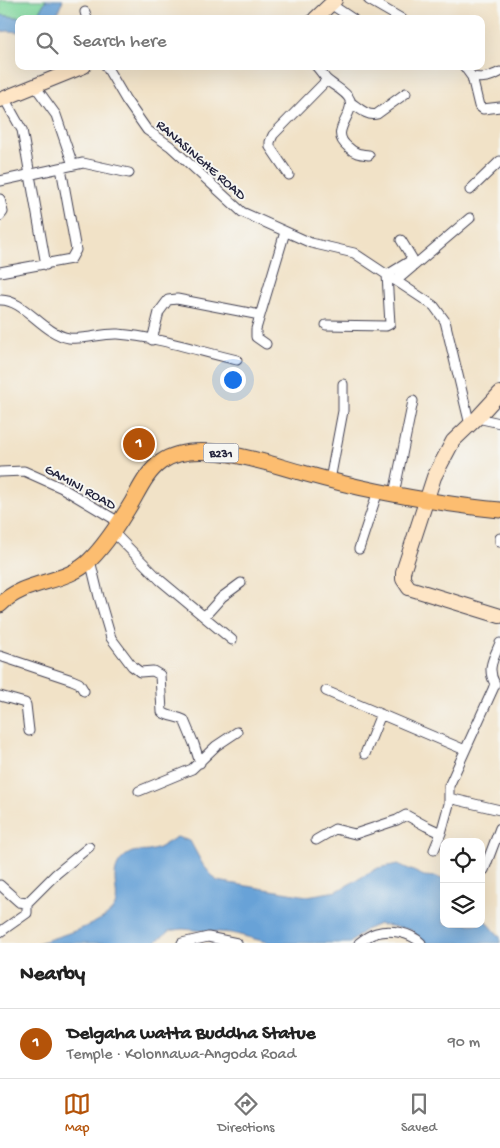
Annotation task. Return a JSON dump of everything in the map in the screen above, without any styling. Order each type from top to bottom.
[{"type":"main road","name":"B231","points":[[1,603],[12,595],[28,588],[74,572],[90,560],[116,527],[153,469],[165,459],[178,454],[212,452],[235,454],[378,492],[500,510]]},
{"type":"street","points":[[370,0],[395,15]]},
{"type":"street","points":[[319,15],[334,2],[349,15]]},
{"type":"street","points":[[46,265],[22,130],[2,99],[74,70]]},
{"type":"street","name":"RANASINGHE ROAD","points":[[108,70],[147,130],[170,146],[242,212],[311,243],[354,253],[434,306],[445,321],[474,422]]},
{"type":"street","points":[[319,70],[327,80],[347,96],[350,102],[367,114],[377,114],[406,94]]},
{"type":"street","points":[[467,70],[472,77],[479,106],[483,109],[500,107]]},
{"type":"street","points":[[472,77],[487,78],[500,72]]},
{"type":"street","points":[[289,175],[270,147],[270,142],[273,135],[327,80]]},
{"type":"street","points":[[36,86],[56,115],[73,165]]},
{"type":"street","points":[[350,102],[349,111],[342,124],[340,135],[345,145],[356,154],[369,155]]},
{"type":"street","points":[[470,190],[500,161]]},
{"type":"street","points":[[0,181],[83,163],[129,173]]},
{"type":"street","points":[[0,272],[71,260],[76,250],[60,168]]},
{"type":"street","points":[[0,199],[3,212],[0,216]]},
{"type":"street","points":[[396,281],[470,218]]},
{"type":"street","points":[[266,344],[256,337],[260,315],[285,232]]},
{"type":"street","points":[[326,325],[386,326],[390,324],[387,275],[412,258],[411,253],[401,240]]},
{"type":"street","points":[[152,340],[159,312],[168,300],[177,299],[260,315]]},
{"type":"street","points":[[0,300],[16,304],[50,331],[69,338],[116,334],[152,340],[237,360]]},
{"type":"street","points":[[330,480],[343,411],[343,384]]},
{"type":"street","points":[[500,393],[474,422],[453,441],[434,477],[403,579],[409,588],[500,616]]},
{"type":"street","points":[[394,494],[413,401]]},
{"type":"street","points":[[474,422],[500,423]]},
{"type":"street","name":"GAMINI ROAD","points":[[0,472],[24,471],[62,488],[116,527],[160,580],[232,640]]},
{"type":"street","points":[[359,550],[378,492]]},
{"type":"street","points":[[90,560],[112,638],[132,666],[140,672],[153,671],[160,675],[162,712],[168,717],[176,716],[184,720],[200,763]]},
{"type":"street","points":[[204,617],[222,597],[241,583]]},
{"type":"street","points":[[434,850],[441,833],[450,786],[493,689],[494,684],[490,675],[490,668],[500,643]]},
{"type":"street","points":[[0,656],[72,680],[78,683],[84,691]]},
{"type":"street","points":[[326,690],[465,750]]},
{"type":"street","points":[[0,696],[22,702],[26,705],[29,731]]},
{"type":"street","points":[[365,754],[381,714]]},
{"type":"street","points":[[139,791],[192,769],[216,746],[238,732]]},
{"type":"street","points":[[449,798],[500,810]]},
{"type":"street","points":[[316,840],[335,830],[355,834],[397,820],[406,815],[441,833]]},
{"type":"street","points":[[485,867],[500,828]]},
{"type":"street","points":[[0,932],[27,913],[27,904],[56,874],[89,847]]},
{"type":"street","points":[[0,885],[19,902],[27,904]]},
{"type":"street","points":[[359,943],[376,932],[386,931],[409,935],[421,943]]},
{"type":"street","points":[[182,943],[208,936],[238,943]]},
{"type":"green space","points":[[0,0],[46,0],[37,15],[15,15],[15,17],[0,15]]},
{"type":"water","points":[[46,0],[63,0],[57,15],[37,15]]},
{"type":"water","points":[[0,15],[15,17],[15,32],[0,32]]},
{"type":"water","points":[[177,837],[190,841],[203,865],[217,881],[307,896],[337,891],[378,868],[398,864],[424,876],[440,878],[440,928],[485,928],[485,920],[500,937],[500,943],[424,943],[411,930],[379,924],[365,930],[350,943],[270,943],[232,933],[182,929],[169,931],[154,943],[38,943],[90,925],[109,914],[116,902],[115,876],[119,863],[132,852],[149,851]]},
{"type":"place","name":"Delgaha watta Buddha Statue","points":[[139,444]]}]
